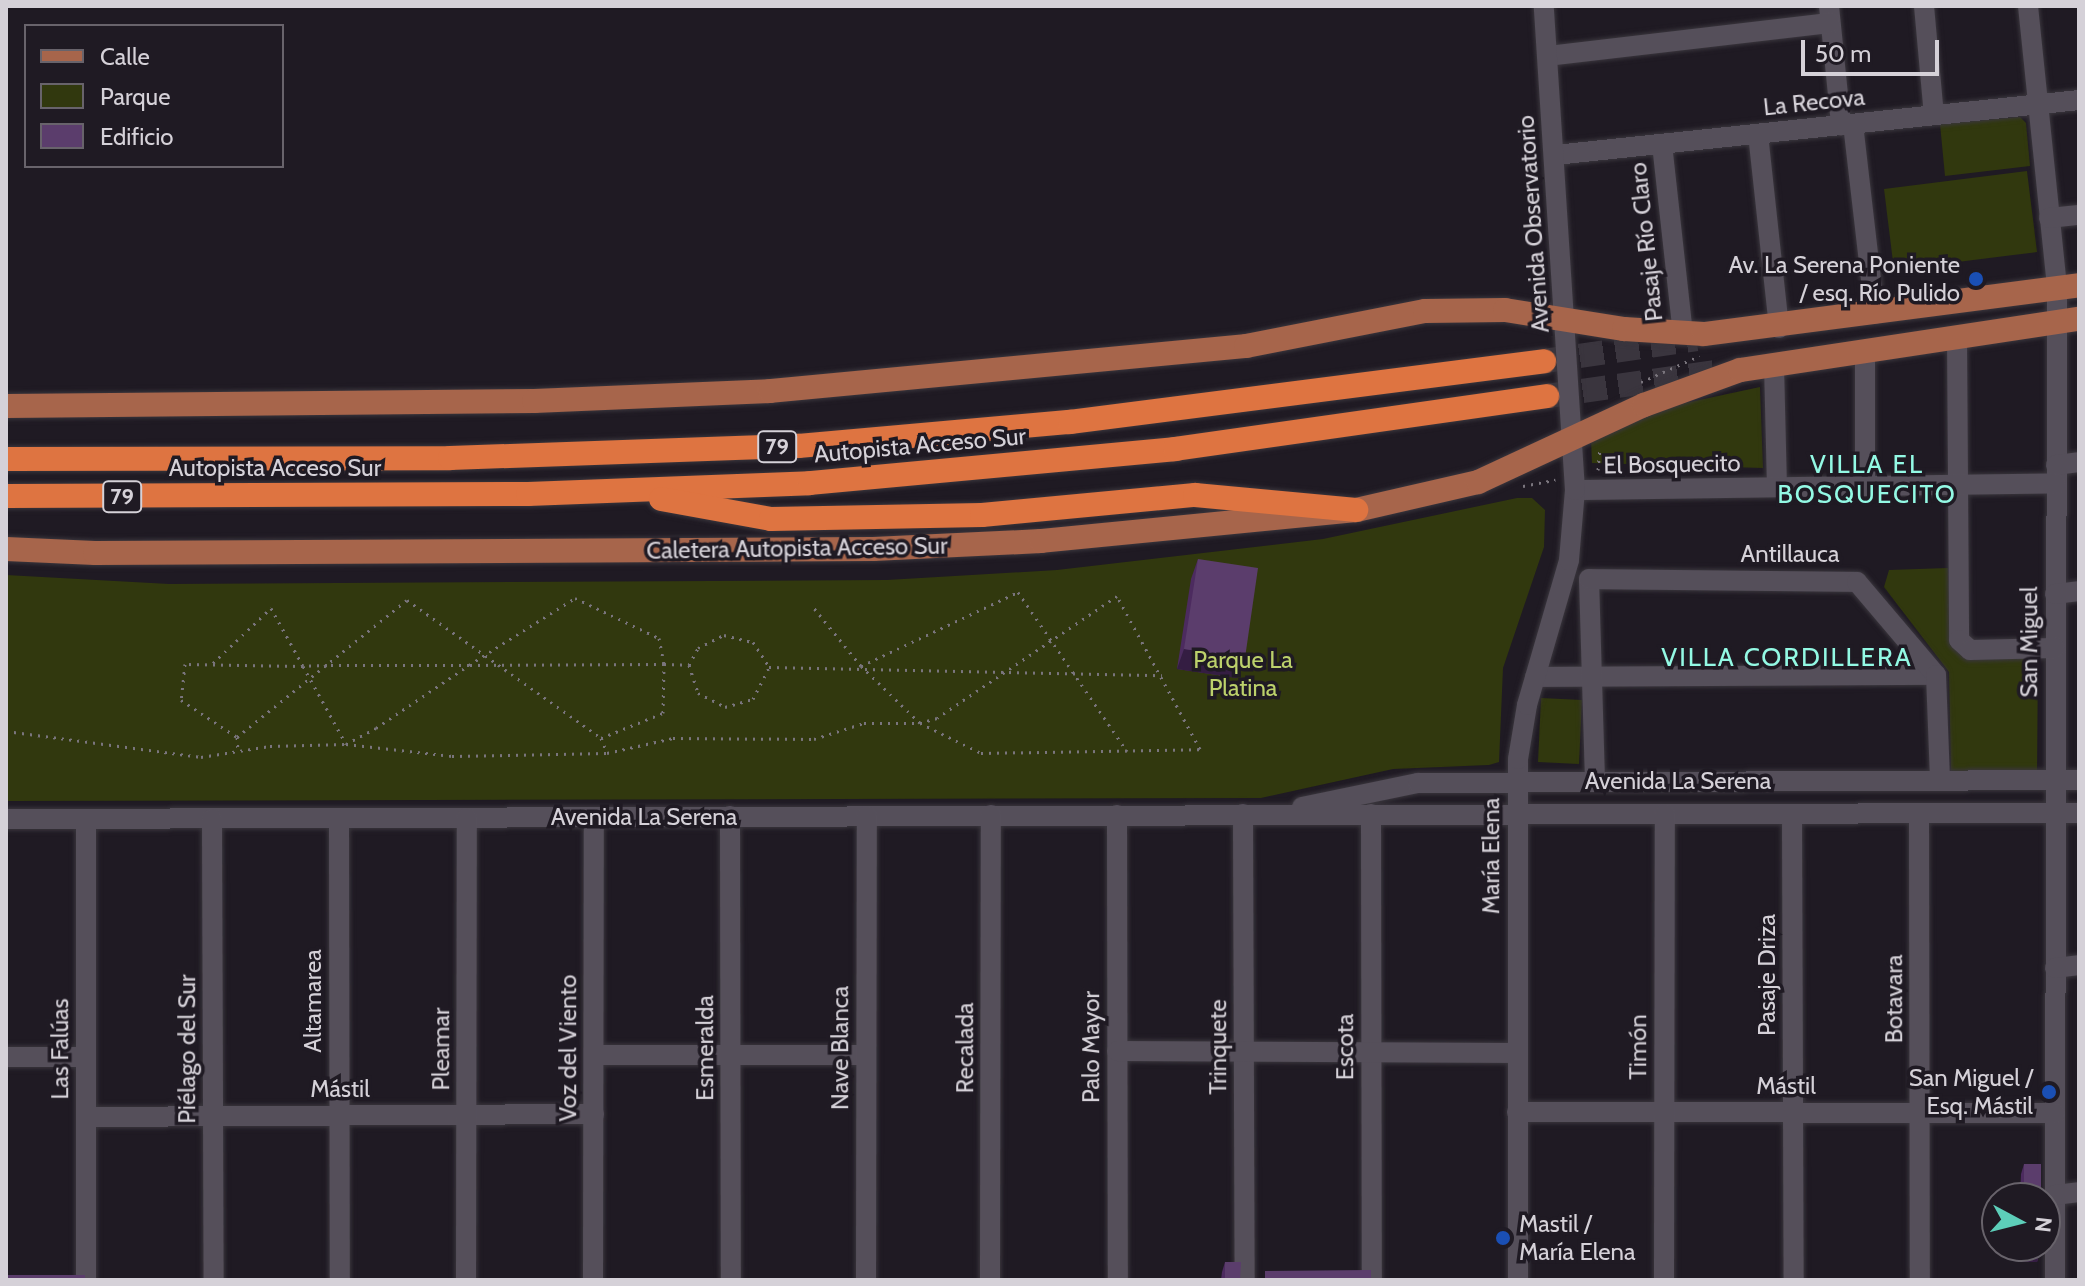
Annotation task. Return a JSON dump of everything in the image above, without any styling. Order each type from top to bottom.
[{"type":"highway","name":"Autopista Acceso Sur","points":[[6,459],[450,458],[799,446],[1070,422],[1544,361]]},
{"type":"highway","name":"Autopista Acceso Sur","points":[[6,496],[611,492],[841,480],[1132,454],[1547,396]]},
{"type":"highway","points":[[611,492],[771,519],[982,515],[1195,495],[1356,510]]},
{"type":"main road","points":[[6,406],[534,401],[770,391],[1216,350],[1310,337],[1425,311],[1505,310],[1683,334],[1779,328],[2068,287]]},
{"type":"main road","points":[[1574,439],[1682,390],[1774,365],[1957,337],[2068,327]]},
{"type":"main road","name":"Caletera Autopista Acceso Sur","points":[[6,549],[119,553],[873,549],[1041,541],[1356,510],[1478,482],[1574,439]]},
{"type":"street","name":"Avenida Observatorio","points":[[1544,6],[1574,439]]},
{"type":"street","points":[[1924,6],[1934,115]]},
{"type":"street","name":"San Miguel","points":[[2028,6],[2049,218],[2068,287],[2068,327],[2056,474],[2055,1182]]},
{"type":"street","points":[[1548,56],[1830,15],[1875,314]]},
{"type":"street","name":"La Recova","points":[[1555,155],[2079,100]]},
{"type":"street","points":[[1758,134],[1779,328]]},
{"type":"street","name":"Pasaje Río Claro","points":[[1662,144],[1683,334]]},
{"type":"street","points":[[2049,218],[2079,215]]},
{"type":"street","points":[[1957,337],[1959,640],[1970,650],[2055,648]]},
{"type":"street","points":[[1865,350],[1865,484]]},
{"type":"street","points":[[1774,365],[1777,485]]},
{"type":"street","name":"María Elena","points":[[1518,1280],[1517,781],[1535,677],[1566,575],[1575,490],[1574,439]]},
{"type":"street","name":"El Bosquecito","points":[[1575,490],[1957,484],[2056,474],[2079,462]]},
{"type":"street","name":"Antillauca","points":[[1591,675],[1589,579],[1851,580],[1868,590],[1936,675]]},
{"type":"street","points":[[2055,594],[2079,591]]},
{"type":"street","points":[[1591,675],[1595,781]]},
{"type":"street","points":[[1535,677],[1936,675],[1940,781]]},
{"type":"street","name":"Avenida La Serena","points":[[1281,814],[1379,787],[1517,781],[2079,780]]},
{"type":"street","name":"Avenida La Serena","points":[[6,819],[2079,813]]},
{"type":"street","name":"Trinquete","points":[[1243,814],[1245,1280]]},
{"type":"street","name":"Escota","points":[[1371,814],[1372,1280]]},
{"type":"street","name":"Timón","points":[[1664,1280],[1665,814]]},
{"type":"street","name":"Pasaje Driza","points":[[1792,814],[1794,1280]]},
{"type":"street","name":"Botavara","points":[[1919,814],[1920,1280]]},
{"type":"street","name":"Recalada","points":[[990,1280],[991,815]]},
{"type":"street","name":"Palo Mayor","points":[[1117,815],[1118,1280]]},
{"type":"street","name":"Esmeralda","points":[[730,816],[731,1280]]},
{"type":"street","name":"Nave Blanca","points":[[866,1280],[867,816]]},
{"type":"street","name":"Voz del Viento","points":[[593,1280],[594,817]]},
{"type":"street","name":"Altamarea","points":[[339,818],[340,1280]]},
{"type":"street","name":"Pleamar","points":[[466,1280],[467,818]]},
{"type":"street","name":"Las Falúas","points":[[86,819],[86,1280]]},
{"type":"street","name":"Piélago del Sur","points":[[212,819],[214,1280]]},
{"type":"street","points":[[2055,968],[2079,965]]},
{"type":"street","points":[[1117,1051],[1517,1053]]},
{"type":"street","points":[[594,1055],[866,1055]]},
{"type":"street","points":[[6,1057],[86,1057]]},
{"type":"street","name":"Mástil","points":[[1517,1112],[2055,1113]]},
{"type":"street","name":"Mástil","points":[[86,1117],[594,1114]]},
{"type":"path","points":[[861,666],[1018,592],[1127,751]]},
{"type":"path","points":[[6,731],[61,742],[201,757],[238,751],[346,744],[452,756],[607,753],[673,738],[814,739],[864,723],[920,723],[937,718],[1000,672],[1117,596],[1200,749],[981,753],[920,723],[861,666],[814,608]]},
{"type":"path","points":[[346,744],[575,598],[659,638],[664,664],[663,713],[601,738]]},
{"type":"path","points":[[237,737],[407,600],[601,738],[607,753]]},
{"type":"path","points":[[213,663],[271,608],[346,744]]},
{"type":"path","points":[[689,665],[706,641],[734,635],[760,649],[769,667]]},
{"type":"path","points":[[237,737],[181,700],[185,664],[689,665]]},
{"type":"path","points":[[689,665],[698,693],[725,707],[753,699],[769,667]]},
{"type":"path","points":[[769,667],[867,672],[1162,675]]},
{"type":"path","points":[[237,737],[238,751]]},
{"type":"green space","points":[[2020,117],[2026,123],[2030,166],[1945,176],[1940,124]]},
{"type":"green space","points":[[2027,171],[2037,252],[1894,270],[1884,189]]},
{"type":"green space","points":[[1760,387],[1763,468],[1592,463],[1591,440],[1676,405]]},
{"type":"green space","name":"Parque La Platina","points":[[1517,498],[1532,498],[1545,510],[1544,547],[1503,668],[1499,762],[1489,765],[1393,769],[1261,798],[6,801],[6,575],[169,584],[887,580],[1057,570],[1323,539]]},
{"type":"green space","points":[[1948,568],[1952,638],[2038,655],[2037,774],[1951,774],[1949,672],[1884,587],[1889,570]]},
{"type":"green space","points":[[1541,698],[1582,700],[1579,764],[1538,762]]},
{"type":"building","points":[[1198,559],[1258,568],[1245,658],[1184,649]]},
{"type":"building","points":[[2024,1164],[2041,1164],[2041,1182],[2024,1182]]},
{"type":"building","points":[[1225,1262],[1241,1262],[1240,1280],[1225,1280]]},
{"type":"building","points":[[1371,1270],[1371,1280],[1265,1280],[1265,1271]]},
{"type":"building","points":[[6,1275],[85,1275],[85,1280],[6,1280]]},
{"type":"tunnel","points":[[1544,361],[1696,339]]},
{"type":"tunnel","points":[[1547,396],[1723,371]]},
{"type":"place","name":"Av. La Serena Poniente / esq. Río Pulido","points":[[1976,279]]},
{"type":"place","name":"San Miguel / Esq. Mástil","points":[[2049,1092]]},
{"type":"place","name":"Mastil / María Elena","points":[[1503,1238]]},
{"type":"district","name":"VILLA EL BOSQUECITO","points":[[1867,480]]},
{"type":"district","name":"VILLA CORDILLERA","points":[[1787,658]]}]
